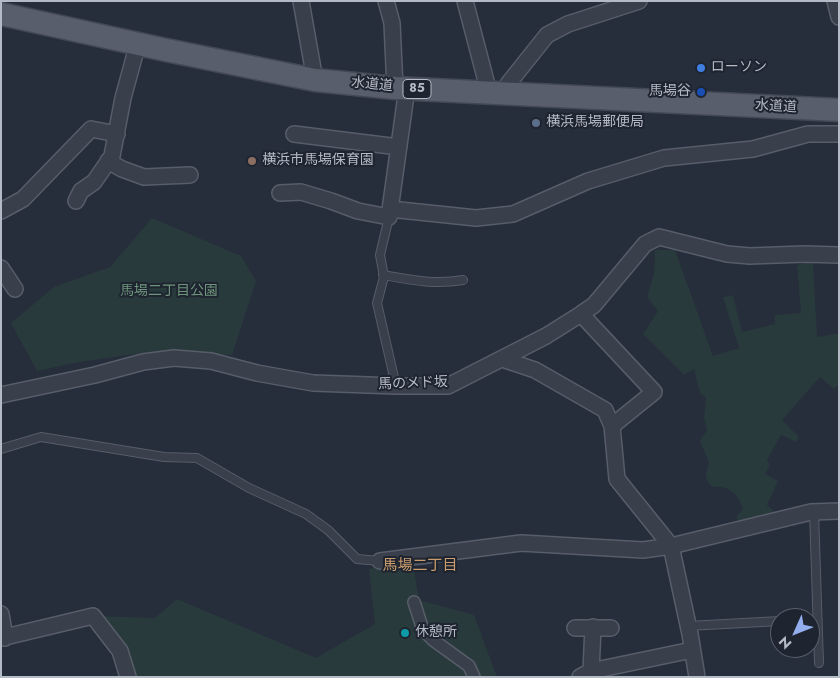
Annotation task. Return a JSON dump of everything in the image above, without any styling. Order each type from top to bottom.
[{"type":"main road","name":"水道道","points":[[1,14],[315,80],[401,88],[839,110]]},
{"type":"street","points":[[301,1],[315,80]]},
{"type":"street","points":[[386,1],[392,24],[401,88],[399,147],[389,213]]},
{"type":"street","points":[[465,1],[486,81],[496,92],[508,84],[548,36],[568,24],[639,1]]},
{"type":"street","points":[[835,1],[839,16]]},
{"type":"street","points":[[76,201],[81,191],[94,182],[112,156],[123,98],[138,43]]},
{"type":"street","points":[[1,211],[23,199],[92,129],[117,134]]},
{"type":"street","points":[[294,134],[399,147]]},
{"type":"street","points":[[280,193],[302,192],[332,200],[358,211],[476,218],[513,214],[588,181],[664,158],[753,149],[808,134],[839,134]]},
{"type":"street","points":[[108,161],[122,169],[144,176],[190,175]]},
{"type":"street","name":"馬のメド坂","points":[[1,395],[95,375],[143,362],[174,358],[211,361],[257,374],[314,383],[448,386],[546,336],[581,314],[594,304],[645,244],[659,237],[727,254],[750,256],[839,255]]},
{"type":"street","points":[[1,268],[15,289]]},
{"type":"street","points":[[581,314],[654,392],[612,426]]},
{"type":"street","points":[[502,359],[535,370],[605,410],[612,426],[617,479],[670,546],[697,677]]},
{"type":"street","points":[[380,560],[521,543],[643,550],[670,546],[814,512],[839,511]]},
{"type":"street","points":[[414,602],[423,630],[433,640],[469,666],[474,677]]},
{"type":"street","points":[[1,614],[3,638],[93,616],[120,651],[128,677]]},
{"type":"street","points":[[594,627],[586,674],[692,650]]},
{"type":"street","points":[[575,628],[611,628]]},
{"type":"lane","points":[[389,213],[380,255],[384,275],[377,303],[396,386]]},
{"type":"lane","points":[[384,275],[425,282],[445,283],[463,280]]},
{"type":"lane","points":[[1,449],[41,437],[164,458],[197,458],[249,488],[306,514],[328,530],[357,559],[380,560]]},
{"type":"lane","points":[[814,512],[814,608]]},
{"type":"lane","points":[[688,626],[770,621]]},
{"type":"lane","points":[[818,658],[819,663]]},
{"type":"green space","name":"馬場二丁目公園","points":[[152,218],[241,256],[256,281],[232,355],[150,352],[79,362],[37,371],[11,323],[54,287],[110,267]]},
{"type":"green space","points":[[655,250],[675,250],[713,356],[739,348],[723,297],[733,295],[742,332],[775,324],[775,315],[801,313],[797,265],[813,262],[817,337],[839,333],[839,384],[834,389],[820,377],[782,420],[799,437],[796,442],[781,435],[767,460],[770,465],[765,474],[778,481],[767,505],[777,514],[737,524],[737,515],[743,510],[739,499],[728,489],[712,487],[706,478],[709,463],[700,441],[707,430],[704,419],[706,398],[700,393],[694,369],[684,375],[643,334],[658,311],[647,297],[654,274]]},
{"type":"green space","points":[[413,564],[419,600],[474,615],[497,677],[128,677],[93,616],[155,618],[177,599],[316,658],[375,624],[369,569]]},
{"type":"place","name":"ローソン","points":[[701,68]]},
{"type":"place","name":"馬場谷","points":[[701,92]]},
{"type":"place","name":"横浜馬場郵便局","points":[[536,123]]},
{"type":"place","name":"横浜市馬場保育園","points":[[252,161]]},
{"type":"place","name":"休憩所","points":[[405,633]]},
{"type":"district","name":"馬場二丁目","points":[[420,566]]}]
